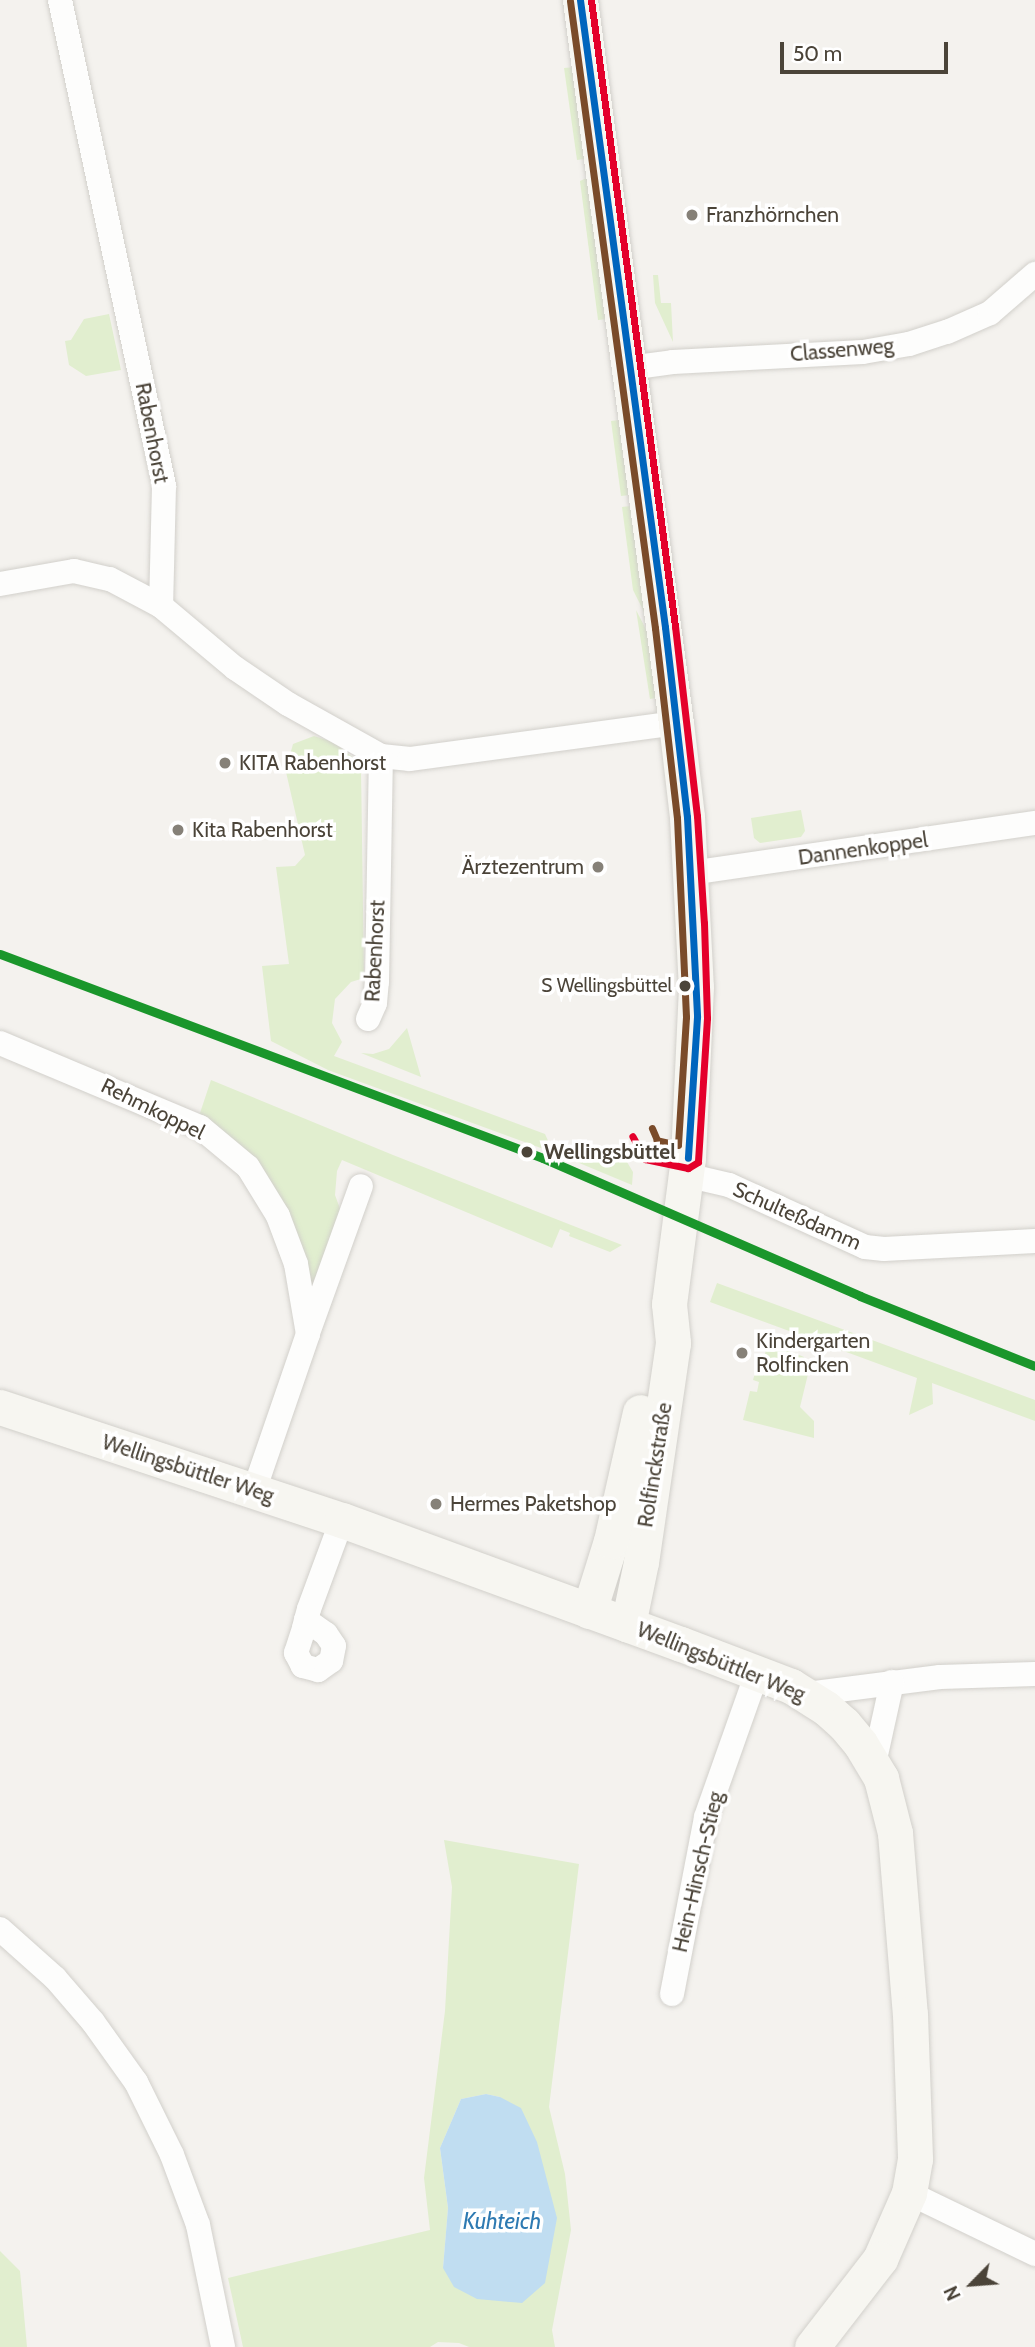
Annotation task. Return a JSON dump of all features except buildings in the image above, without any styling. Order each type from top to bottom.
[{"type":"main road","name":"Rolfinckstraße","points":[[580,0],[676,723],[691,873],[697,1017],[686,1175],[668,1304],[656,1335],[622,1494],[589,1611]]},
{"type":"main road","name":"Rolfinckstraße","points":[[628,1625],[641,1562],[673,1343],[668,1304]]},
{"type":"main road","name":"Wellingsbüttler Weg","points":[[0,1407],[342,1520],[757,1673],[807,1694],[844,1724],[874,1763],[891,1811],[900,1888],[916,2125],[909,2193],[880,2259],[811,2347]]},
{"type":"street","name":"Rabenhorst","points":[[60,0],[164,486],[161,606]]},
{"type":"street","name":"Classenweg","points":[[629,368],[673,362],[863,352],[909,344],[947,332],[990,313],[1035,274]]},
{"type":"street","points":[[0,584],[74,571],[110,579],[161,606],[235,668],[288,704],[381,756],[410,759],[676,723]]},
{"type":"street","name":"Rabenhorst","points":[[369,1019],[375,1003],[377,982],[381,756]]},
{"type":"street","name":"Dannenkoppel","points":[[691,873],[1035,823]]},
{"type":"street","name":"Rehmkoppel","points":[[0,1043],[200,1128],[248,1167],[278,1216],[296,1264],[308,1334]]},
{"type":"street","name":"Schulteßdamm","points":[[686,1175],[721,1182],[864,1247],[884,1249],[1035,1241]]},
{"type":"street","name":"Rehmkoppel","points":[[254,1491],[361,1186]]},
{"type":"street","points":[[306,1620],[342,1520]]},
{"type":"street","name":"Hein-Hinsch-Stieg","points":[[672,1994],[706,1817],[757,1673]]},
{"type":"street","points":[[807,1694],[891,1682],[1035,1674]]},
{"type":"street","points":[[874,1763],[891,1682]]},
{"type":"street","points":[[0,1929],[55,1978],[93,2022],[136,2082],[172,2155],[198,2225],[223,2347]]},
{"type":"street","points":[[909,2193],[1035,2254]]},
{"type":"green space","points":[[575,67],[591,158],[577,160],[564,68]]},
{"type":"green space","points":[[589,177],[607,319],[598,320],[580,181]]},
{"type":"green space","points":[[653,275],[658,275],[661,303],[671,303],[673,342],[655,303]]},
{"type":"green space","points":[[109,314],[121,370],[86,376],[69,365],[65,341],[71,340],[84,319]]},
{"type":"green space","points":[[620,420],[629,495],[621,496],[611,421]]},
{"type":"green space","points":[[631,506],[652,628],[633,590],[622,507]]},
{"type":"green space","points":[[636,610],[650,637],[656,698],[650,699]]},
{"type":"green space","points":[[314,736],[333,742],[355,759],[288,762],[293,744]]},
{"type":"green space","points":[[361,770],[364,978],[351,982],[335,999],[332,1023],[342,1042],[334,1056],[545,1134],[550,1145],[549,1151],[328,1070],[271,1041],[262,966],[289,964],[276,867],[295,866],[305,855],[286,772]]},
{"type":"green space","points":[[801,810],[805,831],[801,837],[760,843],[754,838],[751,818]]},
{"type":"green space","points":[[407,1028],[421,1077],[361,1053],[373,1054],[389,1049]]},
{"type":"green space","points":[[211,1080],[622,1245],[610,1252],[569,1236],[570,1233],[560,1229],[552,1248],[342,1160],[337,1171],[335,1195],[343,1217],[315,1298],[294,1235],[199,1116]]},
{"type":"green space","points":[[577,1143],[627,1162],[633,1172],[632,1185],[560,1155],[562,1149]]},
{"type":"green space","points":[[717,1283],[1035,1400],[1035,1421],[932,1383],[933,1404],[909,1415],[917,1378],[710,1302]]},
{"type":"green space","points":[[768,1342],[804,1357],[809,1370],[800,1407],[814,1421],[814,1438],[743,1420],[750,1391],[757,1392],[759,1382],[753,1380],[755,1373],[760,1374]]},
{"type":"green space","points":[[444,1840],[579,1864],[549,2107],[565,2174],[571,2230],[552,2330],[555,2347],[469,2347],[459,2343],[438,2342],[430,2347],[243,2347],[228,2278],[430,2230],[424,2178],[445,2011],[452,1887]],"holes":[[[486,2094],[500,2097],[443,2268],[448,2208],[440,2148],[461,2099]]]},
{"type":"green space","points":[[0,2251],[20,2271],[27,2347],[0,2347]]},
{"type":"water","name":"Kuhteich","points":[[486,2094],[500,2097],[521,2108],[537,2142],[557,2218],[545,2283],[522,2303],[477,2299],[454,2287],[443,2268],[448,2208],[440,2148],[461,2099]]},
{"type":"transit line","points":[[580,0],[665,627],[687,817],[697,1017],[688,1158]]},
{"type":"transit line","points":[[591,0],[675,626],[697,816],[704,923],[707,1018],[698,1162],[688,1168],[645,1159],[632,1136]]},
{"type":"transit line","points":[[570,1],[655,628],[677,818],[686,1017],[678,1145],[657,1140],[652,1128]]},
{"type":"transit line","points":[[0,954],[543,1158],[860,1296],[1035,1366]]},
{"type":"place","name":"Franzhörnchen","points":[[692,215]]},
{"type":"place","name":"KITA Rabenhorst","points":[[225,763]]},
{"type":"place","name":"Kita Rabenhorst","points":[[178,830]]},
{"type":"place","name":"Ärztezentrum","points":[[598,867]]},
{"type":"place","name":"S Wellingsbüttel","points":[[685,986]]},
{"type":"place","name":"Wellingsbüttel","points":[[527,1152]]},
{"type":"place","name":"Kindergarten Rolfincken","points":[[742,1353]]},
{"type":"place","name":"Hermes Paketshop","points":[[436,1504]]}]
